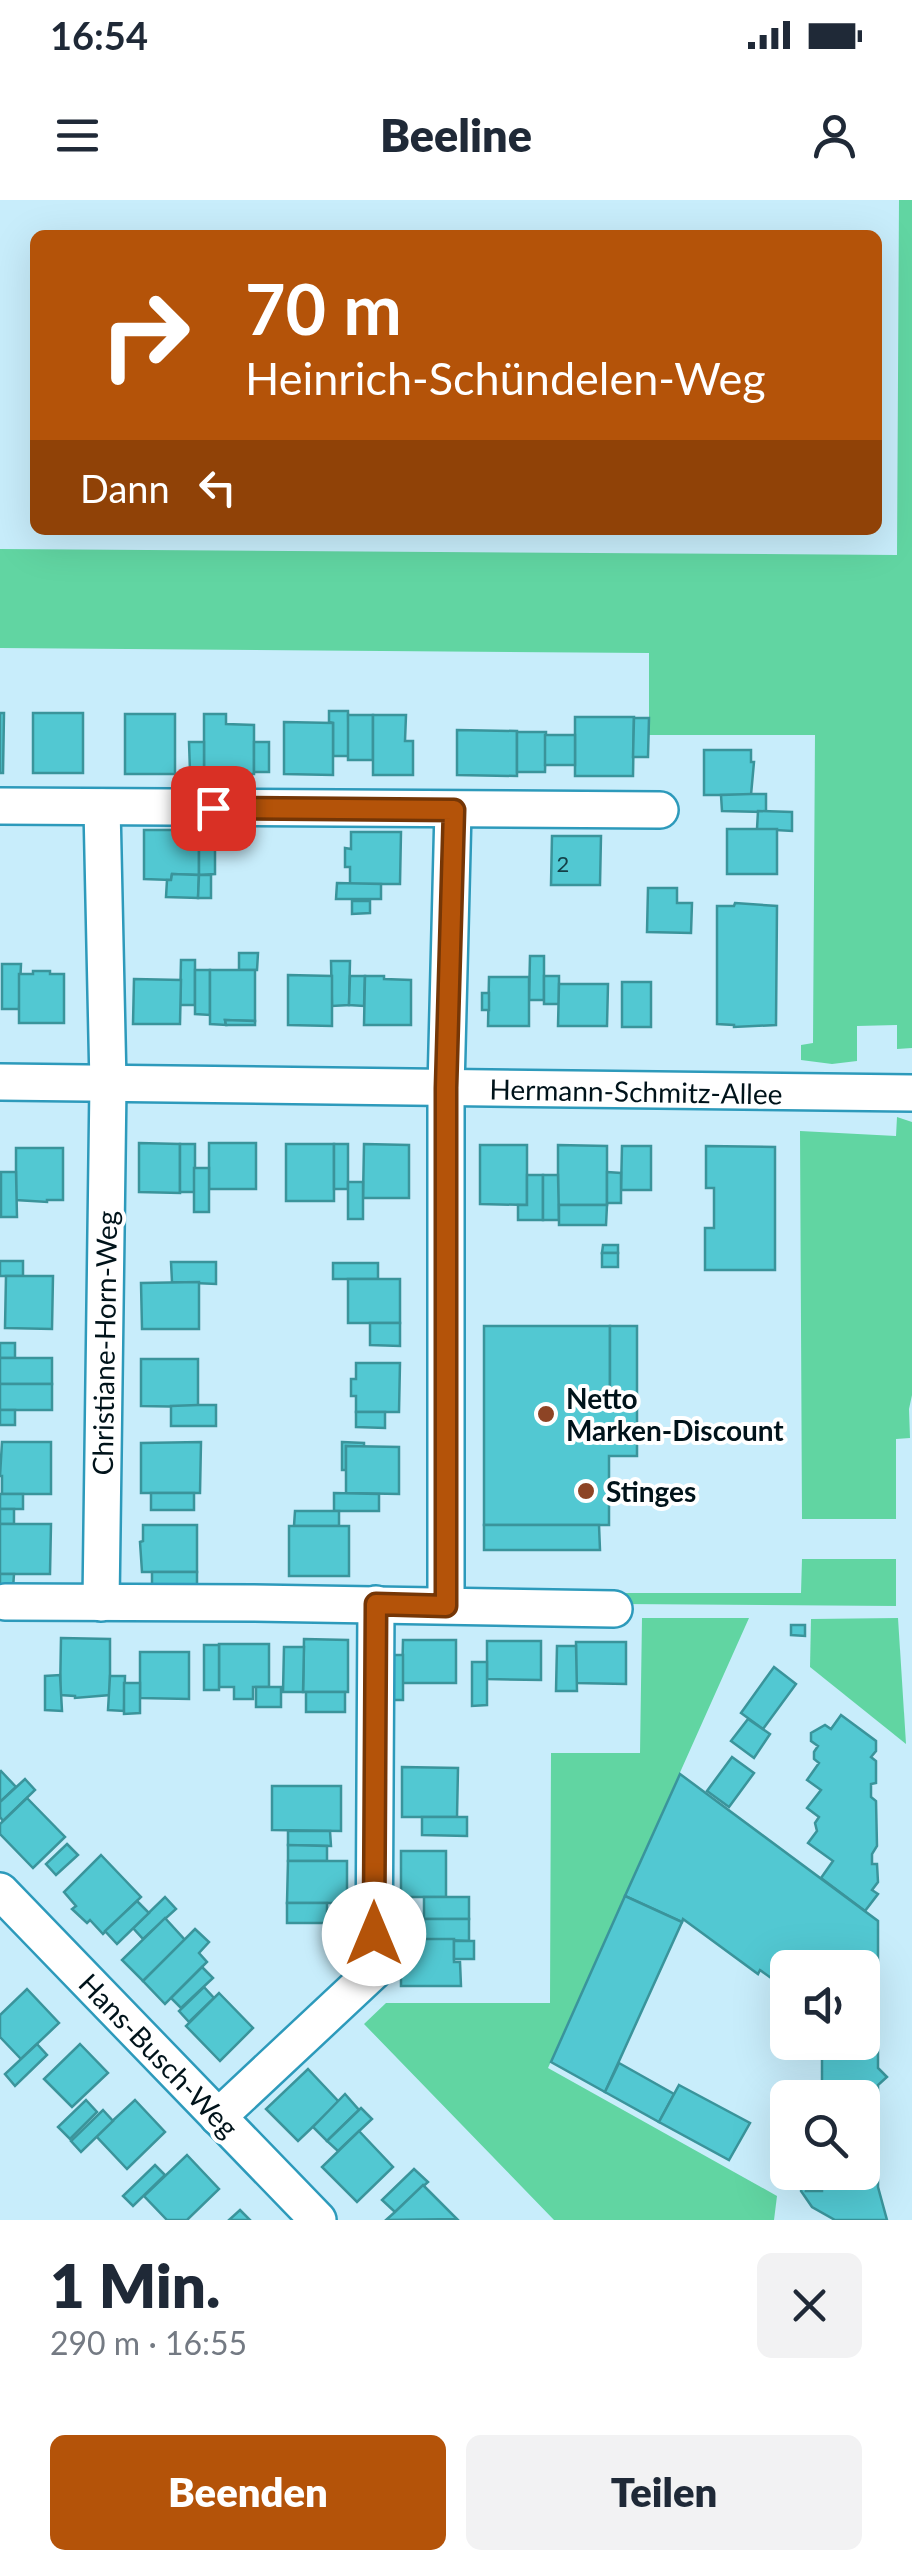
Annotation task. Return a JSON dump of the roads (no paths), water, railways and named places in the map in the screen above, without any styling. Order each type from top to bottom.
[{"type":"street","points":[[0,806],[660,810]]},
{"type":"street","name":"Christiane-Horn-Weg","points":[[101,1603],[108,1084],[102,807]]},
{"type":"street","points":[[446,1606],[446,1088],[454,810]]},
{"type":"street","name":"Hermann-Schmitz-Allee","points":[[0,1082],[912,1092]]},
{"type":"street","points":[[5,1602],[614,1609]]},
{"type":"street","points":[[218,2117],[374,1971],[376,1604]]},
{"type":"street","name":"Hans-Busch-Weg","points":[[0,1891],[318,2220]]},
{"type":"place","name":"Netto Marken-Discount","points":[[546,1414]]},
{"type":"place","name":"Stinges","points":[[586,1491]]}]
